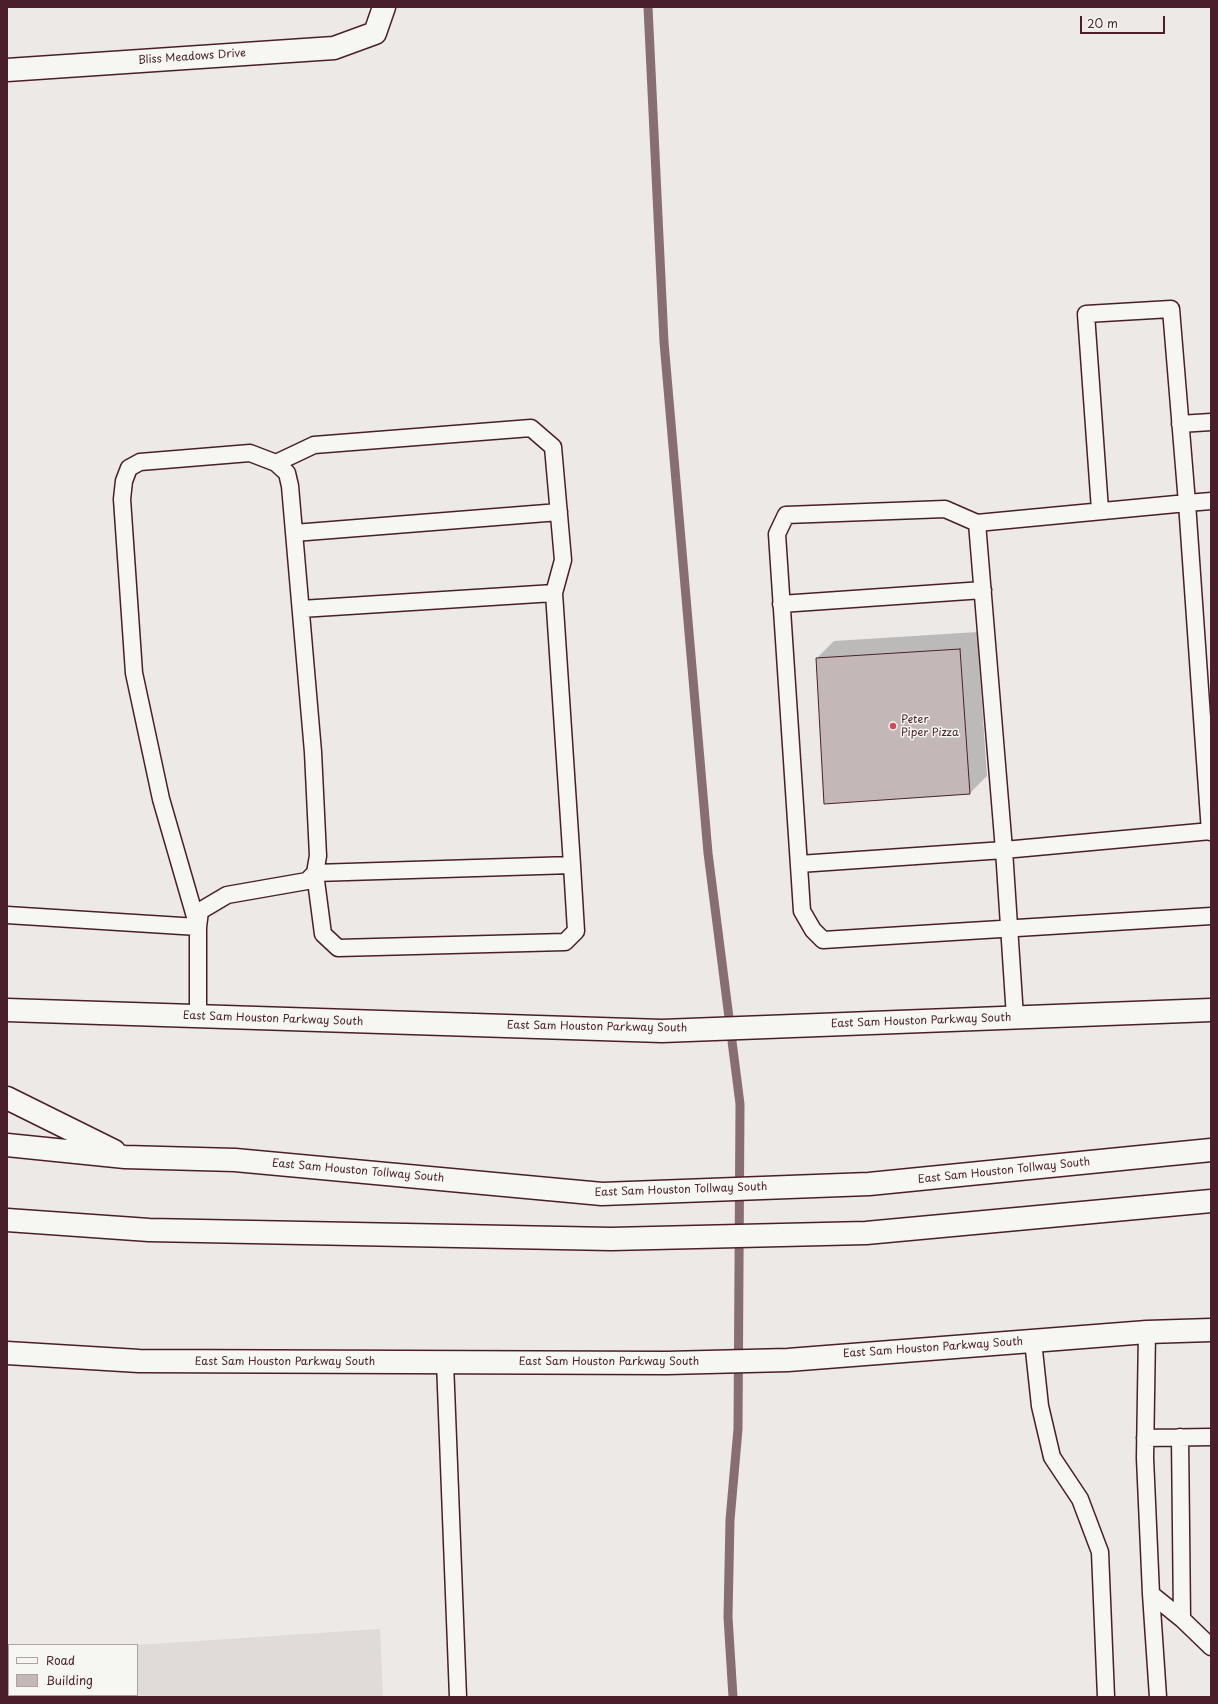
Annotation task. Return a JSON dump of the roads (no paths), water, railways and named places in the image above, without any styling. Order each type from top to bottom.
[{"type":"main road","name":"Bliss Meadows Drive","points":[[7,70],[334,48],[376,33],[384,7]]},
{"type":"main road","name":"East Sam Houston Parkway South","points":[[7,1010],[662,1031],[1211,1010]]},
{"type":"main road","points":[[7,1098],[126,1157]]},
{"type":"main road","name":"East Sam Houston Tollway South","points":[[7,1145],[126,1157],[235,1160],[602,1194],[869,1184],[1211,1150]]},
{"type":"main road","points":[[7,1220],[149,1230],[611,1239],[866,1233],[1211,1201]]},
{"type":"main road","name":"East Sam Houston Parkway South","points":[[7,1353],[139,1361],[667,1363],[788,1360],[1147,1332],[1211,1330]]},
{"type":"lane","points":[[799,864],[1004,850],[1210,832],[1187,503],[1171,309],[1086,314],[1100,510]]},
{"type":"lane","points":[[1180,424],[1211,422]]},
{"type":"lane","points":[[198,927],[161,799],[134,673],[122,499],[124,481],[129,468],[140,462],[250,453],[276,463],[287,473],[290,486],[314,752],[318,856],[315,873],[322,934],[338,948],[565,942],[576,931],[554,593],[562,560],[553,447],[531,428],[314,445],[276,463]]},
{"type":"lane","points":[[1211,501],[1100,510],[977,523],[945,508],[786,515],[777,534],[802,911],[813,930],[823,940],[1211,916]]},
{"type":"lane","points":[[294,533],[559,512]]},
{"type":"lane","points":[[977,523],[1004,850],[1015,1018]]},
{"type":"lane","points":[[781,604],[983,590]]},
{"type":"lane","points":[[301,609],[554,593]]},
{"type":"lane","points":[[198,1016],[198,927],[200,911],[227,895],[307,881],[315,873],[572,865]]},
{"type":"lane","points":[[7,915],[198,927]]},
{"type":"lane","points":[[1147,1332],[1145,1438],[1151,1594],[1158,1697]]},
{"type":"lane","points":[[1033,1341],[1040,1406],[1052,1457],[1080,1499],[1100,1552],[1106,1697]]},
{"type":"lane","points":[[445,1362],[458,1697]]},
{"type":"lane","points":[[1180,1437],[1182,1619]]},
{"type":"lane","points":[[1145,1438],[1211,1437]]},
{"type":"lane","points":[[1151,1594],[1182,1619],[1211,1647]]},
{"type":"waterway","points":[[648,7],[664,342],[708,853],[740,1104],[738,1429],[730,1520],[728,1617],[733,1697]]},
{"type":"place","name":"Peter Piper Pizza","points":[[893,726]]}]
